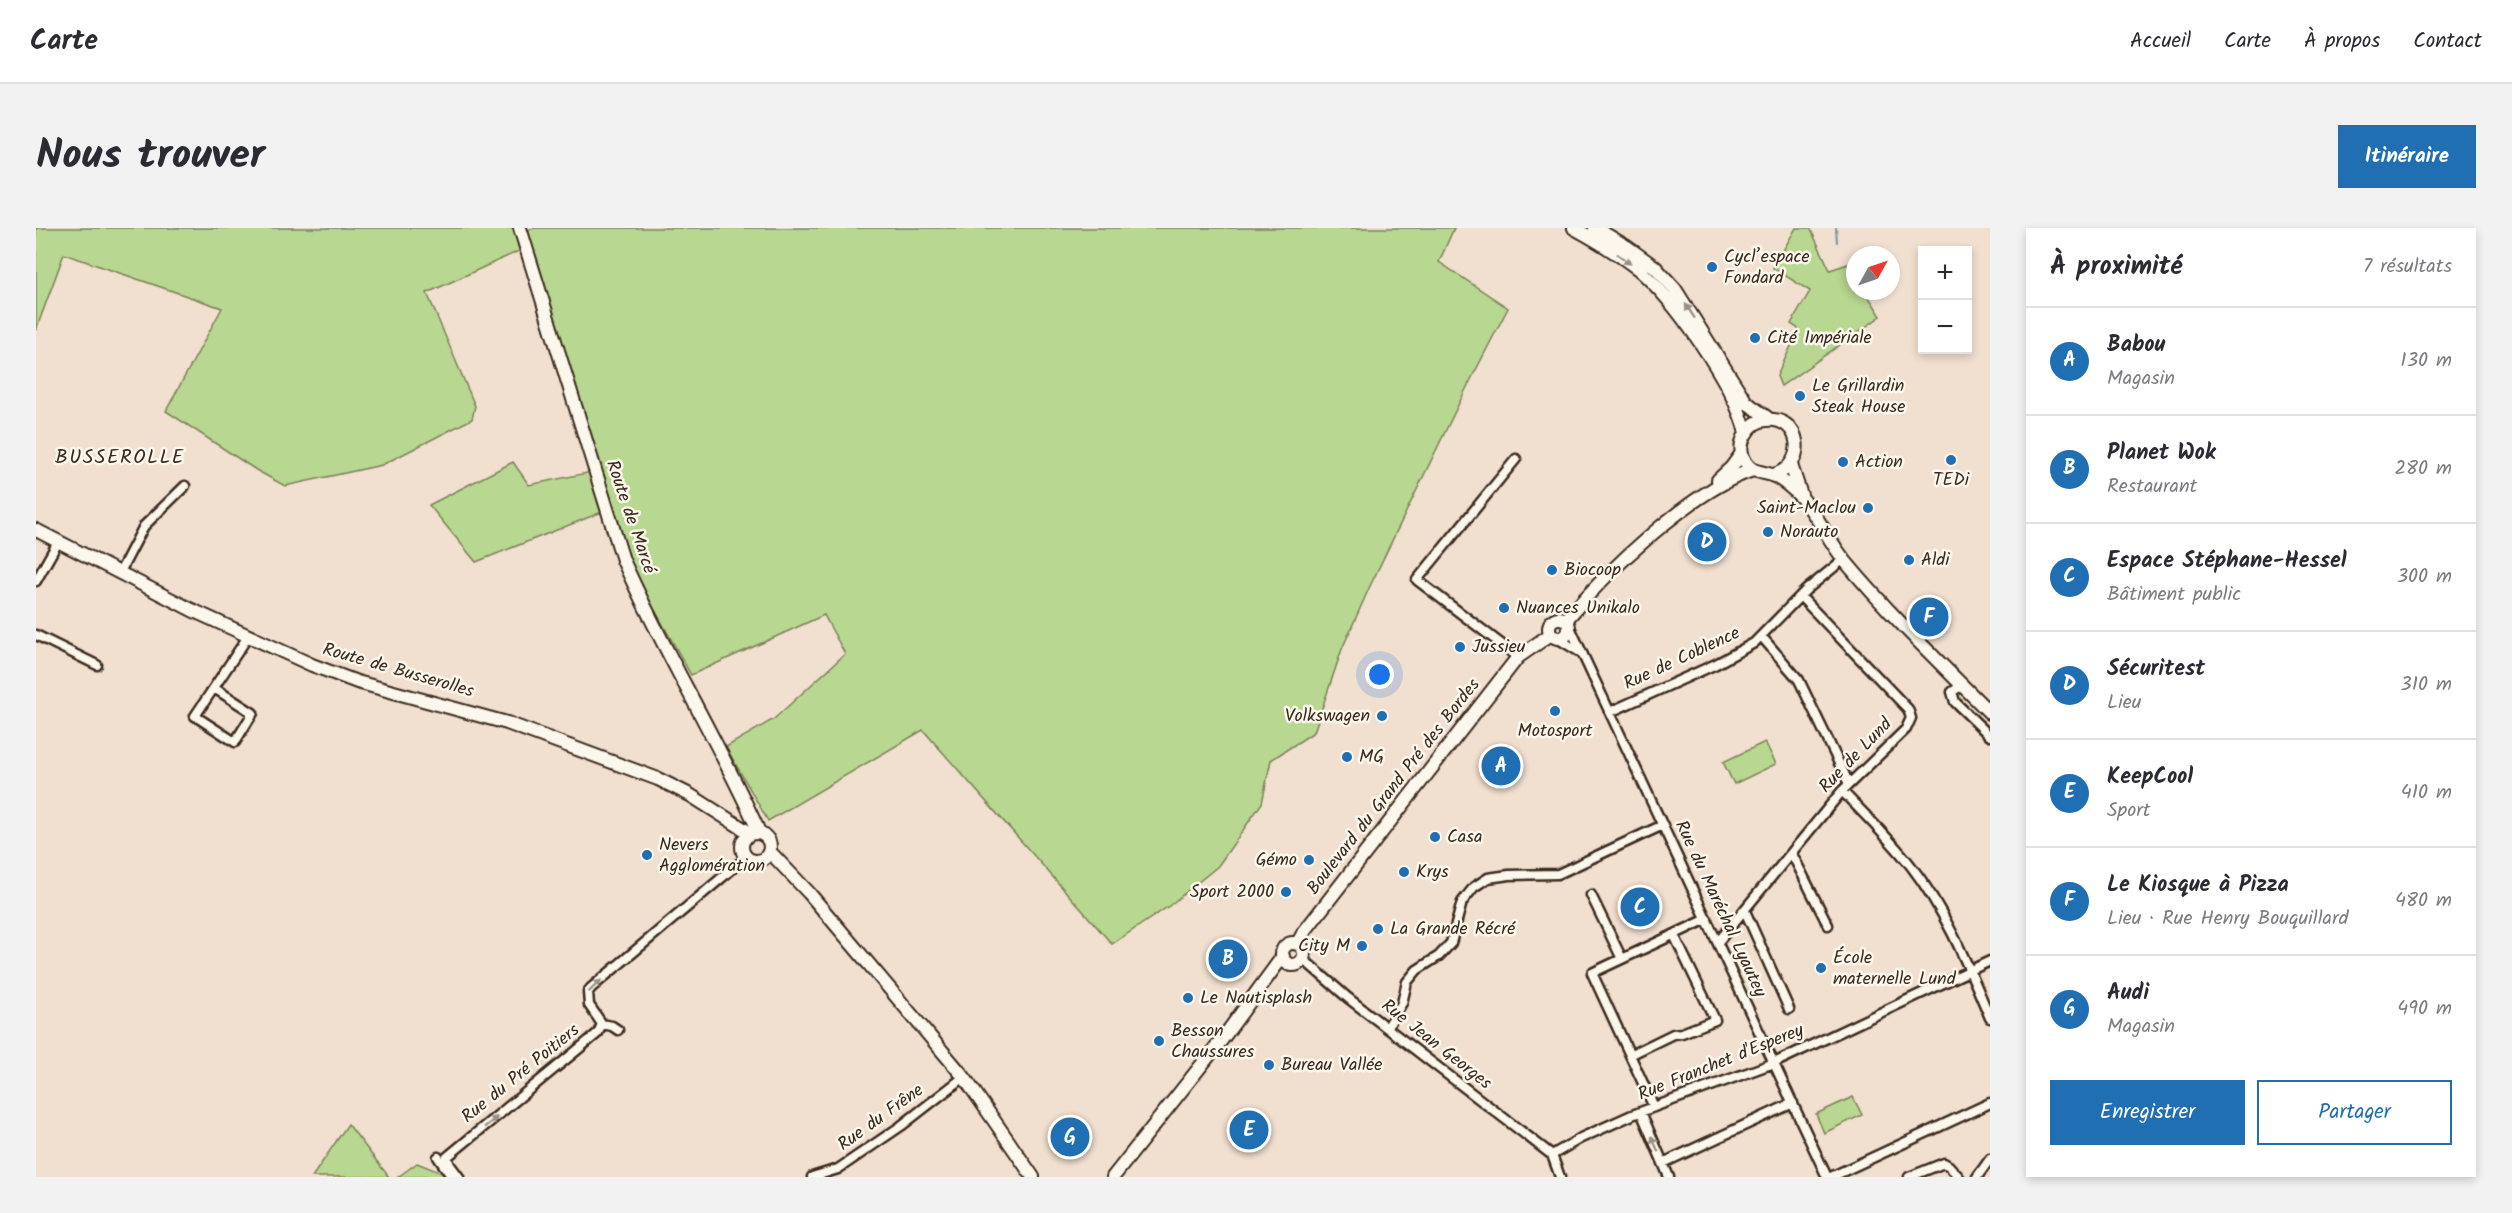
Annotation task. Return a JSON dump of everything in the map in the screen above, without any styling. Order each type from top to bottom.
[{"type":"main road","name":"Route de Marcé","points":[[520,228],[623,560],[642,603],[746,806],[752,848]]},
{"type":"main road","points":[[1574,228],[1612,250],[1638,269],[1664,295],[1684,322],[1742,418],[1746,433],[1742,453],[1731,468],[1693,503]]},
{"type":"main road","points":[[1595,228],[1655,267],[1675,289],[1746,402],[1769,419],[1786,425],[1794,434],[1798,448],[1791,465],[1782,473],[1774,475],[1753,470],[1742,453]]},
{"type":"main road","points":[[1746,433],[1756,423],[1769,419]]},
{"type":"main road","points":[[1791,465],[1802,499]]},
{"type":"main road","points":[[1567,622],[1557,618],[1551,621],[1549,628],[1554,636],[1564,637],[1568,633],[1567,622],[1600,583],[1668,522],[1730,479],[1753,470]]},
{"type":"main road","points":[[1774,475],[1802,499],[1844,559],[1898,620],[1990,713]]},
{"type":"main road","name":"Route de Busserolles","points":[[36,530],[119,574],[312,665],[357,682],[507,723],[658,779],[710,808],[752,848],[795,880],[815,900],[964,1077],[1033,1177]]},
{"type":"main road","name":"Boulevard du Grand Pré des Bordes","points":[[1297,944],[1518,657],[1554,636]]},
{"type":"main road","points":[[710,808],[736,814],[746,806]]},
{"type":"main road","points":[[1297,944],[1303,949],[1303,959],[1298,964],[1287,961],[1285,947],[1297,944]]},
{"type":"main road","points":[[1113,1177],[1274,971],[1287,961]]},
{"type":"street","points":[[1516,459],[1417,580],[1518,657]]},
{"type":"street","points":[[119,574],[144,526],[185,486]]},
{"type":"street","points":[[36,581],[58,542]]},
{"type":"street","name":"Rue de Coblence","points":[[1610,712],[1716,664],[1761,637],[1829,570],[1844,559]]},
{"type":"street","name":"Rue de Lund","points":[[1718,942],[1842,792],[1906,729],[1911,718],[1908,709],[1801,597]]},
{"type":"street","name":"Rue du Maréchal Lyautey","points":[[1567,622],[1829,1177]]},
{"type":"street","points":[[36,635],[97,665]]},
{"type":"street","points":[[214,688],[253,713],[235,742],[195,716],[249,635]]},
{"type":"street","points":[[1554,636],[1583,654]]},
{"type":"street","points":[[1761,637],[1799,680],[1849,784]]},
{"type":"street","points":[[1962,685],[1952,692],[1956,702],[1990,736]]},
{"type":"street","points":[[1842,792],[1911,866],[1931,897],[1971,970],[1990,1018]]},
{"type":"street","points":[[1386,1028],[1402,1004],[1407,982],[1417,970],[1439,956],[1451,943],[1462,902],[1474,887],[1488,878],[1558,874],[1663,825]]},
{"type":"street","name":"Rue du Pré Poitiers","points":[[442,1157],[598,1033],[602,1024],[589,1005],[588,992],[752,848]]},
{"type":"street","points":[[1792,854],[1828,925]]},
{"type":"street","points":[[1591,895],[1622,959]]},
{"type":"street","points":[[1744,911],[1789,1009]]},
{"type":"street","points":[[1654,1107],[1592,973],[1707,919]]},
{"type":"street","points":[[1630,1055],[1673,1034],[1682,1034],[1715,1020],[1674,935]]},
{"type":"street","name":"Rue Jean Georges","points":[[1303,959],[1386,1028],[1552,1155]]},
{"type":"street","name":"Rue Franchet d'Esperey","points":[[1552,1155],[1581,1138],[1641,1112],[1774,1063],[1990,961]]},
{"type":"street","points":[[602,1024],[618,1030]]},
{"type":"street","name":"Rue du Frêne","points":[[812,1177],[838,1168],[901,1126],[964,1077]]},
{"type":"street","points":[[1829,1177],[1990,1102]]},
{"type":"street","points":[[1663,1163],[1793,1103]]},
{"type":"street","points":[[1641,1112],[1669,1177]]},
{"type":"street","points":[[1552,1155],[1560,1177]]},
{"type":"street","points":[[442,1157],[452,1177]]},
{"type":"street","points":[[442,1157],[459,1177]]},
{"type":"street","points":[[1977,1177],[1990,1159]]},
{"type":"street","points":[[1909,1177],[1944,1163],[1959,1177]]},
{"type":"green space","points":[[36,228],[527,228],[528,230],[535,228],[1454,228],[1439,262],[1508,308],[1370,586],[1342,649],[1314,732],[1271,760],[1262,803],[1218,866],[1169,906],[1112,944],[923,730],[768,821],[726,747],[774,719],[845,654],[824,615],[691,675],[636,576],[612,508],[476,562],[429,505],[513,462],[529,485],[602,470],[530,246],[427,293],[475,406],[472,419],[382,465],[285,486],[256,470],[166,411],[222,308],[64,254],[36,330]]},
{"type":"green space","points":[[1796,228],[1810,228],[1830,270],[1846,265],[1846,300],[1871,300],[1881,316],[1781,386],[1777,376],[1799,329],[1791,324],[1810,291],[1773,268]]},
{"type":"green space","points":[[1765,742],[1776,764],[1734,784],[1723,762]]},
{"type":"green space","points":[[1853,1097],[1862,1115],[1824,1133],[1816,1114]]},
{"type":"green space","points":[[348,1124],[389,1177],[312,1177]]},
{"type":"green space","points":[[417,1163],[442,1173],[445,1177],[398,1177]]},
{"type":"waterway","points":[[1836,228],[1837,242]]},
{"type":"place","name":"Cycl’espace Fondard","points":[[1712,267]]},
{"type":"place","name":"Cité Impériale","points":[[1755,338]]},
{"type":"place","name":"Le Grillardin Steak House","points":[[1800,396]]},
{"type":"place","name":"TEDi","points":[[1951,460]]},
{"type":"place","name":"Action","points":[[1843,462]]},
{"type":"place","name":"Saint-Maclou","points":[[1868,508]]},
{"type":"place","name":"Norauto","points":[[1768,532]]},
{"type":"place","name":"Sécuritest","points":[[1707,542]]},
{"type":"place","name":"Aldi","points":[[1909,560]]},
{"type":"place","name":"Biocoop","points":[[1552,570]]},
{"type":"place","name":"Nuances Unikalo","points":[[1504,608]]},
{"type":"place","name":"Le Kiosque à Pizza","points":[[1929,617]]},
{"type":"place","name":"Jussieu","points":[[1460,647]]},
{"type":"place","name":"Motosport","points":[[1555,711]]},
{"type":"place","name":"Volkswagen","points":[[1382,716]]},
{"type":"place","name":"MG","points":[[1347,757]]},
{"type":"place","name":"Babou","points":[[1501,766]]},
{"type":"place","name":"Casa","points":[[1435,837]]},
{"type":"place","name":"Nevers Agglomération","points":[[647,855]]},
{"type":"place","name":"Gémo","points":[[1309,860]]},
{"type":"place","name":"Krys","points":[[1404,872]]},
{"type":"place","name":"Sport 2000","points":[[1286,892]]},
{"type":"place","name":"Espace Stéphane-Hessel","points":[[1640,907]]},
{"type":"place","name":"La Grande Récré","points":[[1378,929]]},
{"type":"place","name":"City M","points":[[1362,946]]},
{"type":"place","name":"Planet Wok","points":[[1228,959]]},
{"type":"place","name":"École maternelle Lund","points":[[1821,968]]},
{"type":"place","name":"Le Nautisplash","points":[[1188,998]]},
{"type":"place","name":"Besson Chaussures","points":[[1159,1041]]},
{"type":"place","name":"Bureau Vallée","points":[[1269,1065]]},
{"type":"place","name":"KeepCool","points":[[1249,1130]]},
{"type":"place","name":"Audi","points":[[1070,1137]]},
{"type":"district","name":"BUSSEROLLE","points":[[120,458]]}]
